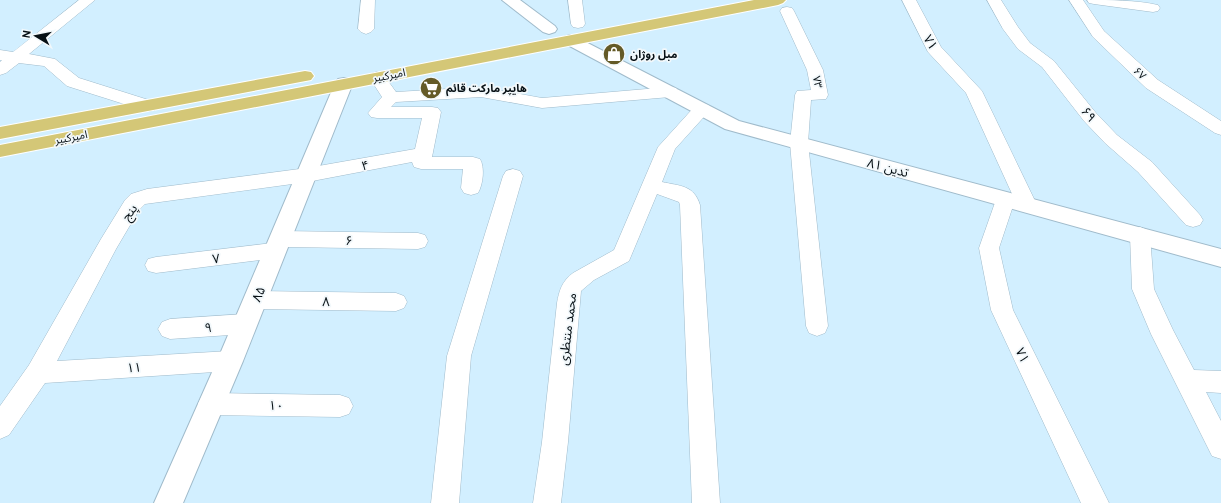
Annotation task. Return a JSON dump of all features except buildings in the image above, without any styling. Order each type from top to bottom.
[{"type":"main road","name":"امیرکبیر","points":[[0,133],[186,99],[222,100],[377,77],[574,32],[703,0]]},
{"type":"main road","name":"امیرکبیر","points":[[0,151],[182,116],[222,100],[549,29],[574,32],[783,5]]},
{"type":"main road","points":[[182,116],[186,99]]},
{"type":"street","points":[[0,70],[8,56],[88,0]]},
{"type":"street","points":[[366,29],[368,0]]},
{"type":"street","points":[[510,0],[549,29]]},
{"type":"street","points":[[574,32],[575,0]]},
{"type":"street","name":"۷۱","points":[[909,0],[934,49],[974,91],[1028,205]]},
{"type":"street","name":"۶۹","points":[[994,0],[1011,30],[1024,46],[1048,64],[1090,117],[1111,139],[1146,167],[1193,220]]},
{"type":"street","name":"۶۷","points":[[1076,0],[1098,34],[1152,84],[1221,129]]},
{"type":"street","points":[[1094,0],[1153,8]]},
{"type":"street","name":"۷۳","points":[[783,5],[815,70],[820,95],[803,95],[799,143]]},
{"type":"street","name":"تدین ۸۱","points":[[574,32],[670,92],[732,125],[1221,258]]},
{"type":"street","points":[[8,56],[49,62],[73,82],[149,106]]},
{"type":"street","points":[[377,77],[391,97]]},
{"type":"street","name":"۸۵","points":[[168,503],[246,324],[344,83]]},
{"type":"street","points":[[471,188],[473,164],[421,164],[432,112],[377,113],[391,97],[481,92],[542,103],[670,92]]},
{"type":"street","name":"محمد منتظری","points":[[547,503],[555,442],[568,303],[572,286],[584,276],[613,262],[622,255],[667,147],[702,109]]},
{"type":"street","points":[[799,143],[817,326]]},
{"type":"street","name":"۴","points":[[307,175],[423,154]]},
{"type":"street","name":"پنج","points":[[0,427],[38,373],[108,245],[132,205],[138,199],[147,196],[307,175]]},
{"type":"street","points":[[445,503],[459,356],[513,176]]},
{"type":"street","points":[[651,186],[682,194],[688,198],[690,205],[706,503]]},
{"type":"street","name":"۷۱","points":[[1005,199],[989,248],[1002,310],[1095,503]]},
{"type":"street","points":[[1140,235],[1143,289],[1163,334],[1221,447]]},
{"type":"street","name":"۶","points":[[278,244],[418,241]]},
{"type":"street","name":"۷","points":[[156,266],[278,244]]},
{"type":"street","name":"۸","points":[[255,300],[396,302]]},
{"type":"street","name":"۹","points":[[170,329],[246,324]]},
{"type":"street","name":"۱۱","points":[[38,373],[230,362]]},
{"type":"street","points":[[1187,380],[1221,382]]},
{"type":"street","name":"۱۰","points":[[211,404],[340,406]]},
{"type":"place","name":"مبل روژان","points":[[614,54]]},
{"type":"place","name":"هایپر مارکت قائم","points":[[431,88]]}]
